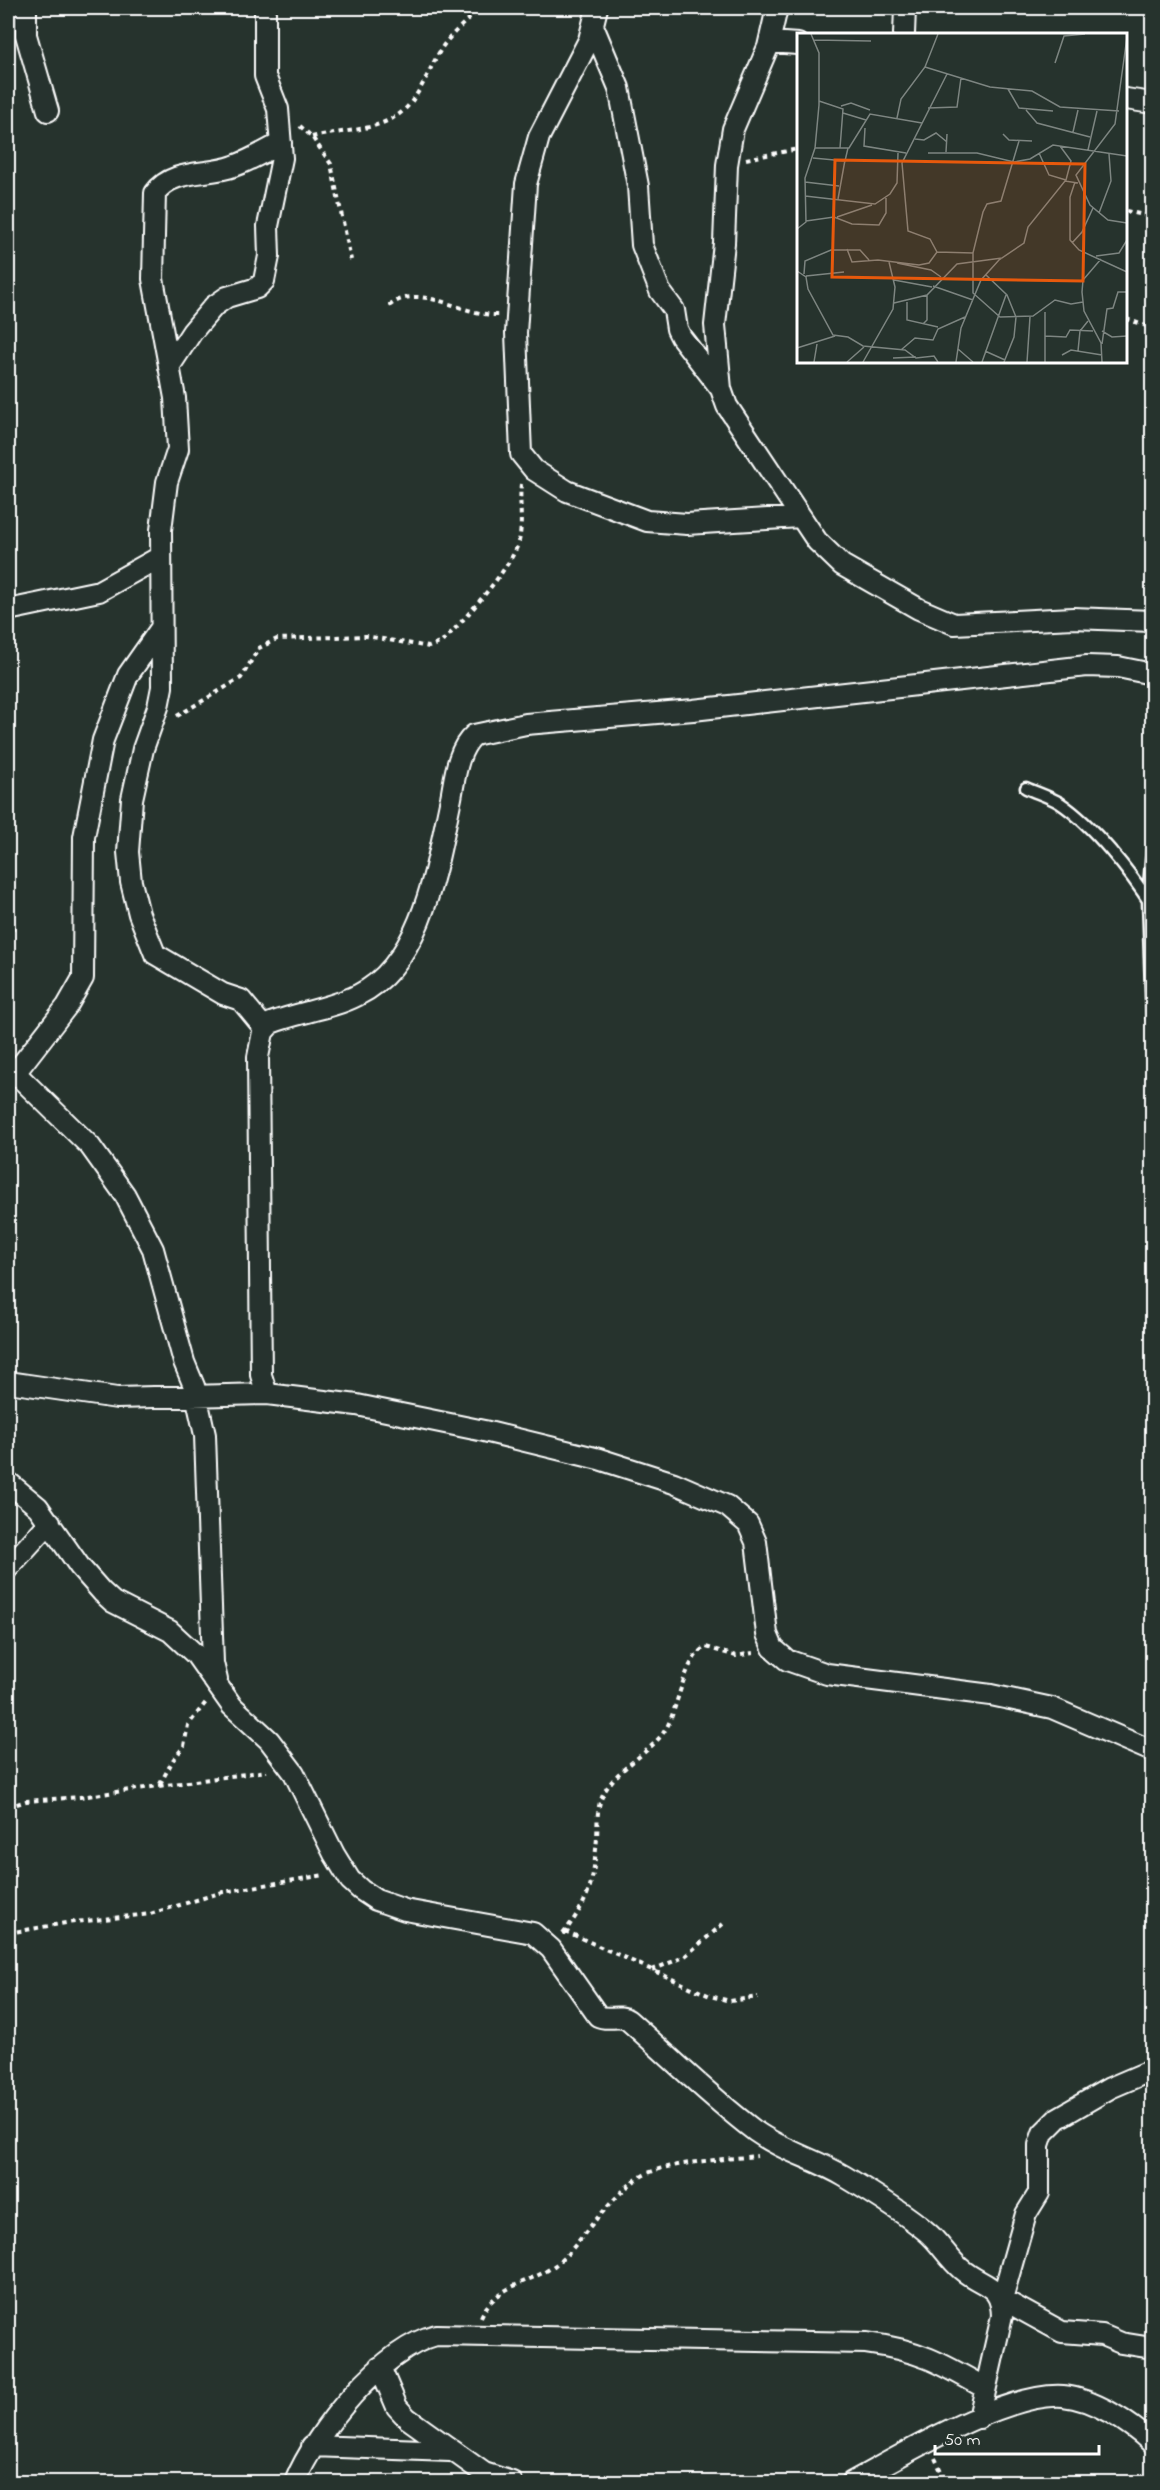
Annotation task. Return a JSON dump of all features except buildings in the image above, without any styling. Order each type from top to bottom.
[{"type":"street","points":[[26,8],[26,35],[48,111]]},
{"type":"street","points":[[169,367],[192,332],[214,306],[227,297],[263,284],[268,263],[268,226],[282,158],[278,109],[265,76],[265,8]]},
{"type":"street","points":[[721,389],[715,318],[723,255],[727,165],[736,119],[770,42],[777,8]]},
{"type":"street","points":[[904,33],[905,8]]},
{"type":"street","points":[[595,17],[573,73],[546,119],[532,160],[522,218],[517,315],[517,388],[523,459],[544,477],[567,491],[647,521],[687,524],[800,517]]},
{"type":"street","points":[[595,17],[619,88],[638,186],[642,245],[651,271],[660,291],[674,310],[677,330],[681,337],[721,389],[732,414],[817,541],[842,565],[950,623],[1072,618],[1152,621]]},
{"type":"street","points":[[770,42],[797,44]]},
{"type":"street","points":[[1127,99],[1152,103]]},
{"type":"street","points":[[265,1029],[241,1000],[223,994],[165,962],[155,954],[147,938],[131,882],[128,852],[132,799],[161,695],[160,557],[166,487],[178,449],[175,398],[153,279],[155,193],[163,184],[177,176],[235,166],[281,143]]},
{"type":"street","points":[[8,610],[99,591],[160,557]]},
{"type":"street","points":[[161,628],[128,675],[103,740],[84,837],[82,891],[85,961],[83,978],[67,1006],[11,1070],[90,1146],[136,1214],[153,1250],[184,1362],[197,1395],[207,1451],[213,1663],[219,1685]]},
{"type":"street","points":[[267,1394],[261,1375],[258,1057],[265,1029],[277,1020],[356,997],[377,982],[394,963],[415,930],[430,894],[444,843],[461,754],[467,741],[475,734],[526,724],[693,710],[1087,666],[1118,667],[1152,674]]},
{"type":"street","points":[[8,1382],[117,1398],[267,1394],[357,1405],[484,1431],[599,1459],[674,1483],[727,1506],[744,1518],[756,1542],[767,1634],[773,1648],[793,1663],[827,1674],[991,1695],[1052,1708],[1152,1751]]},
{"type":"street","points":[[8,1482],[38,1507],[80,1567],[102,1592],[113,1602],[179,1637],[219,1685],[232,1706],[269,1740],[294,1773],[345,1872],[369,1897],[388,1906],[528,1931],[551,1949],[598,2016],[606,2019],[624,2017],[694,2081],[755,2131],[787,2152],[842,2175],[927,2232],[950,2260],[974,2280],[996,2289],[1002,2299],[1062,2332],[1102,2335],[1121,2343],[1152,2348]]},
{"type":"street","points":[[8,1568],[50,1522]]},
{"type":"street","points":[[979,2418],[1002,2316],[1002,2299],[1026,2214],[1040,2193],[1039,2145],[1043,2133],[1058,2118],[1110,2088],[1152,2070]]},
{"type":"street","points":[[295,2482],[312,2446],[380,2367],[402,2349],[436,2335],[832,2340],[866,2343],[910,2350],[943,2364],[985,2388]]},
{"type":"street","points":[[380,2367],[401,2413],[450,2451],[484,2473],[512,2482]]},
{"type":"street","points":[[852,2482],[914,2448],[979,2418],[1034,2399],[1065,2396],[1083,2401],[1123,2420],[1152,2443]]},
{"type":"street","points":[[312,2446],[450,2451]]},
{"type":"lane","points":[[1026,788],[1060,803],[1084,824],[1150,903]]},
{"type":"lane","points":[[1152,850],[1150,903],[1152,1018]]},
{"type":"path","points":[[312,137],[383,123],[395,118],[406,109],[416,95],[445,44],[463,23],[483,8]]},
{"type":"path","points":[[294,120],[312,137],[332,164],[351,260]]},
{"type":"path","points":[[727,165],[797,149]]},
{"type":"path","points":[[1127,211],[1152,217]]},
{"type":"path","points":[[389,306],[402,299],[427,297],[473,314],[517,315]]},
{"type":"path","points":[[1127,320],[1152,328]]},
{"type":"path","points":[[148,736],[241,678],[260,648],[278,639],[366,636],[421,647],[435,646],[442,642],[502,571],[515,551],[520,529],[523,459]]},
{"type":"path","points":[[8,909],[13,929],[8,953]]},
{"type":"path","points":[[551,1949],[582,1910],[592,1883],[598,1814],[602,1796],[616,1778],[657,1741],[666,1729],[696,1656],[706,1647],[736,1656],[773,1648]]},
{"type":"path","points":[[160,1784],[173,1760],[184,1746],[188,1725],[219,1685]]},
{"type":"path","points":[[8,1807],[26,1801],[80,1797],[265,1771],[294,1773]]},
{"type":"path","points":[[8,1933],[66,1923],[150,1914],[223,1892],[345,1872]]},
{"type":"path","points":[[651,1970],[684,1957],[723,1924]]},
{"type":"path","points":[[565,1931],[724,2001],[758,1997]]},
{"type":"path","points":[[474,2336],[485,2307],[493,2298],[554,2266],[619,2195],[646,2174],[676,2167],[787,2152]]}]
